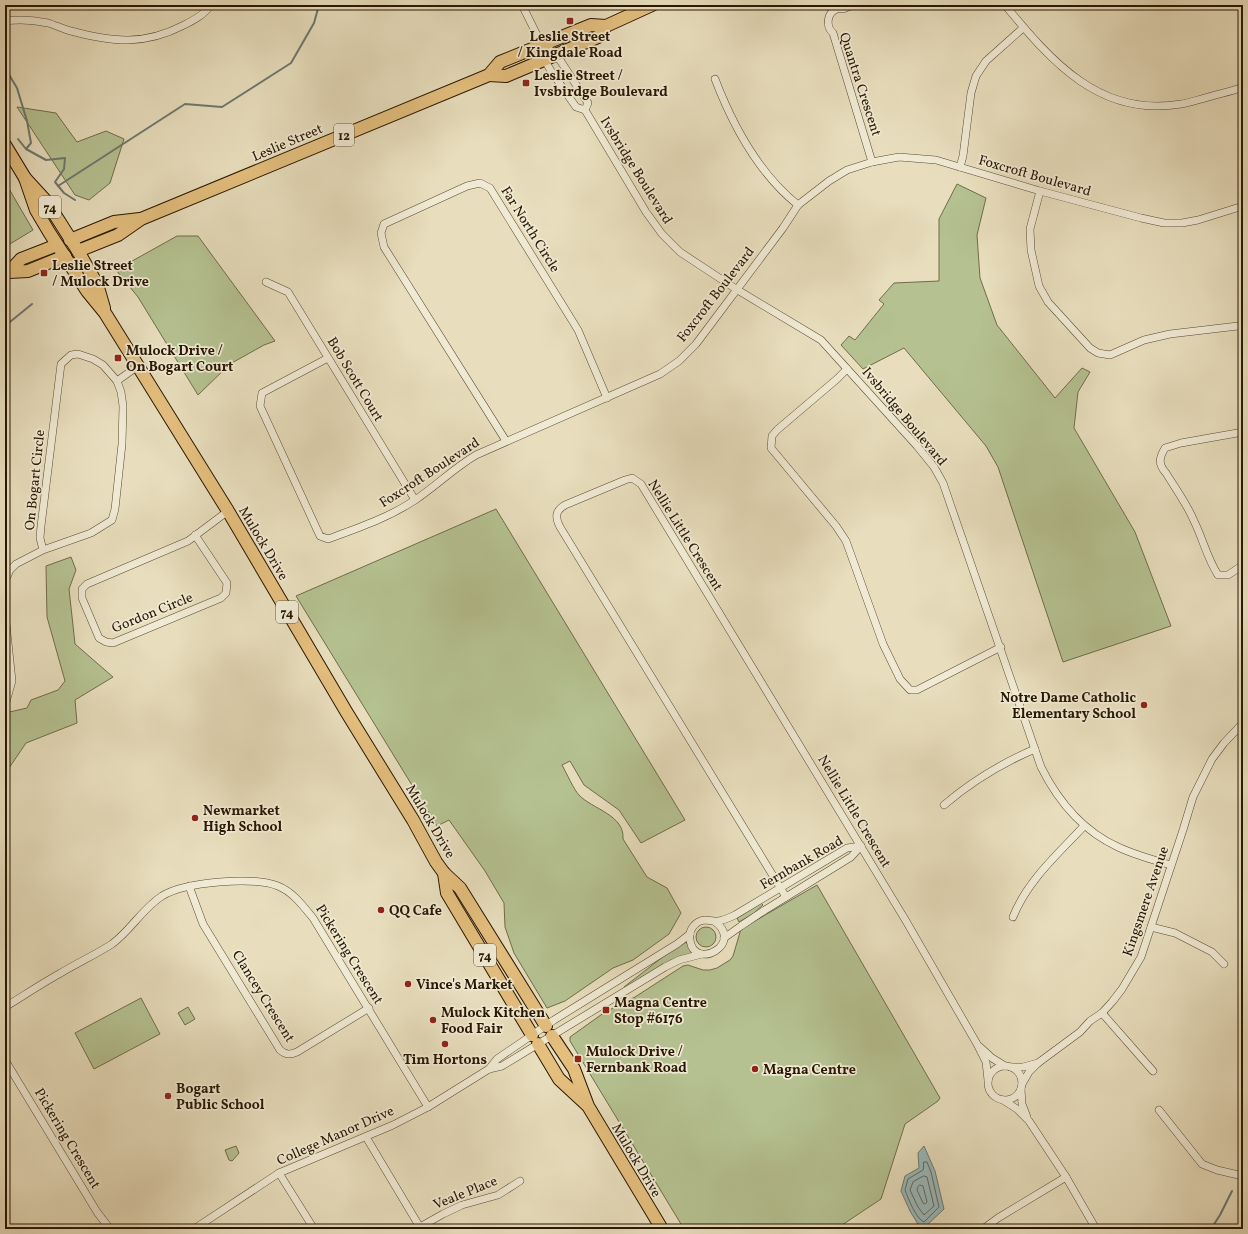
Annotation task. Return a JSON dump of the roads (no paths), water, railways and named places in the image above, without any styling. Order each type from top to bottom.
[{"type":"main road","name":"Leslie Street","points":[[78,251],[118,235],[141,219],[489,75],[506,76],[598,37],[606,26],[652,5]]},
{"type":"main road","name":"Leslie Street","points":[[489,75],[500,62],[591,24],[606,26]]},
{"type":"main road","name":"Mulock Drive","points":[[5,145],[25,178],[47,202],[78,251],[97,284],[105,313]]},
{"type":"main road","name":"Mulock Drive","points":[[25,178],[36,210],[57,245],[87,291],[105,313],[228,511],[336,694],[413,820],[436,862],[444,873],[460,888],[574,1069],[588,1106],[662,1229]]},
{"type":"main road","name":"Leslie Street","points":[[70,240],[114,222],[141,219]]},
{"type":"main road","points":[[7,272],[21,259],[57,245]]},
{"type":"main road","points":[[7,272],[28,271],[65,256]]},
{"type":"main road","name":"Mulock Drive","points":[[444,873],[447,893],[559,1079],[588,1106]]},
{"type":"street","points":[[5,21],[26,20],[47,23],[69,31],[100,38],[125,41],[141,39],[177,29],[192,21],[208,9],[210,5]]},
{"type":"street","points":[[522,5],[542,45],[556,54]]},
{"type":"street","name":"Quantra Crescent","points":[[852,5],[844,9],[838,8],[833,11],[830,15],[828,25],[833,33],[872,162]]},
{"type":"street","points":[[1005,5],[1023,28],[1052,58],[1094,91],[1127,102],[1145,106],[1182,104],[1243,87]]},
{"type":"street","points":[[960,167],[963,156],[971,93],[976,76],[986,61],[1023,28]]},
{"type":"street","name":"Ivsbridge Boulevard","points":[[542,45],[544,59],[576,107],[585,110],[646,212],[662,234],[680,252],[736,289],[821,340],[917,446],[934,467],[943,483],[1001,647],[1041,767],[1050,784],[1065,805],[1084,826],[1118,847],[1140,856],[1171,865]]},
{"type":"street","name":"Ivsbridge Boulevard","points":[[556,54],[588,103],[585,110]]},
{"type":"street","points":[[715,79],[727,109],[748,146],[767,174],[787,196],[798,205]]},
{"type":"street","name":"Foxcroft Boulevard","points":[[328,358],[262,393],[260,406],[320,536],[328,539],[385,517],[415,500],[476,455],[660,374],[679,361],[696,344],[712,324],[721,309],[783,228],[798,205],[829,181],[847,170],[872,162],[899,157],[936,160],[1141,218],[1164,223],[1182,223],[1198,220],[1243,206]]},
{"type":"street","name":"Far North Circle","points":[[506,441],[384,247],[381,234],[384,224],[467,186],[480,183],[490,188],[578,330],[608,398]]},
{"type":"street","points":[[1040,190],[1030,229],[1030,250],[1039,286],[1048,302],[1090,348],[1098,353],[1110,355],[1144,340],[1170,334],[1243,325]]},
{"type":"street","name":"Bob Scott Court","points":[[266,282],[288,292],[415,500]]},
{"type":"street","name":"On Bogart Circle","points":[[78,354],[93,359],[103,365],[117,381],[121,392],[123,406],[122,444],[115,509],[112,520],[91,533],[43,550],[40,538],[41,526],[61,364],[71,355],[78,354]]},
{"type":"street","points":[[117,381],[138,366]]},
{"type":"street","points":[[847,368],[837,379],[777,430],[772,436],[770,448],[836,526],[846,542],[884,644],[900,679],[910,690],[917,690],[1001,647]]},
{"type":"street","points":[[1243,432],[1181,443],[1164,448],[1159,458],[1159,463],[1166,472],[1194,520],[1212,567],[1218,575],[1228,575],[1243,565]]},
{"type":"street","name":"Nellie Little Crescent","points":[[786,897],[560,527],[556,516],[557,511],[565,505],[632,478],[641,484],[906,921],[977,1044],[986,1062],[988,1080]]},
{"type":"street","name":"Gordon Circle","points":[[195,535],[227,583],[226,593],[221,598],[113,643],[106,642],[99,638],[82,598],[82,590],[88,584],[188,541],[195,535],[228,511]]},
{"type":"street","points":[[5,581],[10,570],[16,564],[43,550]]},
{"type":"street","points":[[5,614],[12,681],[6,702]]},
{"type":"street","name":"Kingsmere Avenue","points":[[1022,1087],[1029,1072],[1038,1063],[1080,1032],[1090,1021],[1102,1013],[1122,989],[1141,958],[1193,797],[1204,772],[1212,759],[1224,743],[1243,723]]},
{"type":"street","points":[[944,805],[969,785],[1014,758],[1035,749]]},
{"type":"street","points":[[1013,917],[1019,901],[1025,892],[1044,868],[1084,826]]},
{"type":"street","name":"Fernbank Road","points":[[714,921],[735,915],[847,848],[861,846]]},
{"type":"street","name":"Fernbank Road","points":[[724,938],[740,926],[852,857],[861,846]]},
{"type":"street","name":"Pickering Crescent","points":[[5,1007],[60,973],[113,943],[131,927],[144,911],[163,896],[174,890],[189,886],[240,881],[264,882],[278,886],[290,894],[302,904],[313,918],[428,1107]]},
{"type":"street","name":"Clancey Crescent","points":[[189,886],[203,924],[280,1050],[286,1054],[297,1052],[369,1008]]},
{"type":"street","points":[[549,1031],[679,960],[718,951],[724,938],[721,928],[714,921],[700,921],[693,927],[690,934],[690,944],[697,952],[702,954]]},
{"type":"street","points":[[1151,927],[1175,933],[1212,952],[1224,964]]},
{"type":"street","points":[[535,1040],[690,934]]},
{"type":"street","points":[[1102,1013],[1153,1071]]},
{"type":"street","name":"College Manor Drive","points":[[194,1229],[279,1173],[366,1137],[428,1107],[489,1069],[502,1066],[549,1031]]},
{"type":"street","name":"College Manor Drive","points":[[489,1069],[497,1059],[535,1040]]},
{"type":"street","name":"Nellie Little Crescent","points":[[977,1044],[992,1058],[1008,1066]]},
{"type":"street","name":"Pickering Crescent","points":[[5,1060],[97,1212],[110,1229]]},
{"type":"street","name":"Kingsmere Avenue","points":[[1008,1066],[1023,1067],[1038,1063]]},
{"type":"street","points":[[1022,1087],[1014,1098],[1003,1100],[996,1098],[990,1092],[988,1080],[990,1074],[995,1069],[1008,1066],[1020,1074],[1022,1087],[1022,1104],[1029,1121],[1066,1178],[1096,1229]]},
{"type":"street","points":[[1003,1100],[1017,1109],[1029,1121]]},
{"type":"street","points":[[1160,1110],[1202,1164],[1217,1170],[1243,1176]]},
{"type":"street","points":[[366,1137],[421,1228]]},
{"type":"street","points":[[279,1173],[314,1229]]},
{"type":"street","points":[[983,1229],[998,1218],[1066,1178]]},
{"type":"street","name":"Veale Place","points":[[421,1228],[443,1214],[462,1205],[498,1196],[520,1181]]},
{"type":"water","points":[[924,1146],[935,1171],[944,1209],[925,1227],[918,1224],[901,1191],[905,1176],[919,1168],[918,1153]]},
{"type":"waterway","points":[[58,186],[185,104],[222,107],[291,63],[314,23],[319,5]]},
{"type":"waterway","points":[[5,27],[9,56],[8,73],[17,88],[27,121],[31,143],[26,149]]},
{"type":"waterway","points":[[18,139],[26,149],[46,160],[65,158],[64,169],[55,182],[64,193],[75,200]]},
{"type":"waterway","points":[[5,326],[32,304]]},
{"type":"waterway","points":[[1211,1229],[1232,1191]]},
{"type":"place","name":"Leslie Street / Kingdale Road","points":[[570,21]]},
{"type":"place","name":"Leslie Street / Ivsbirdge Boulevard","points":[[526,83]]},
{"type":"place","name":"Leslie Street / Mulock Drive","points":[[44,273]]},
{"type":"place","name":"Mulock Drive / On Bogart Court","points":[[118,358]]},
{"type":"place","name":"Notre Dame Catholic Elementary School","points":[[1144,705]]},
{"type":"place","name":"Newmarket High School","points":[[195,818]]},
{"type":"place","name":"QQ Cafe","points":[[381,910]]},
{"type":"place","name":"Vince's Market","points":[[408,984]]},
{"type":"place","name":"Magna Centre Stop #6176","points":[[606,1010]]},
{"type":"place","name":"Mulock Kitchen Food Fair","points":[[433,1020]]},
{"type":"place","name":"Tim Hortons","points":[[445,1044]]},
{"type":"place","name":"Mulock Drive / Fernbank Road","points":[[578,1059]]},
{"type":"place","name":"Magna Centre","points":[[755,1069]]},
{"type":"place","name":"Bogart Public School","points":[[168,1096]]}]
